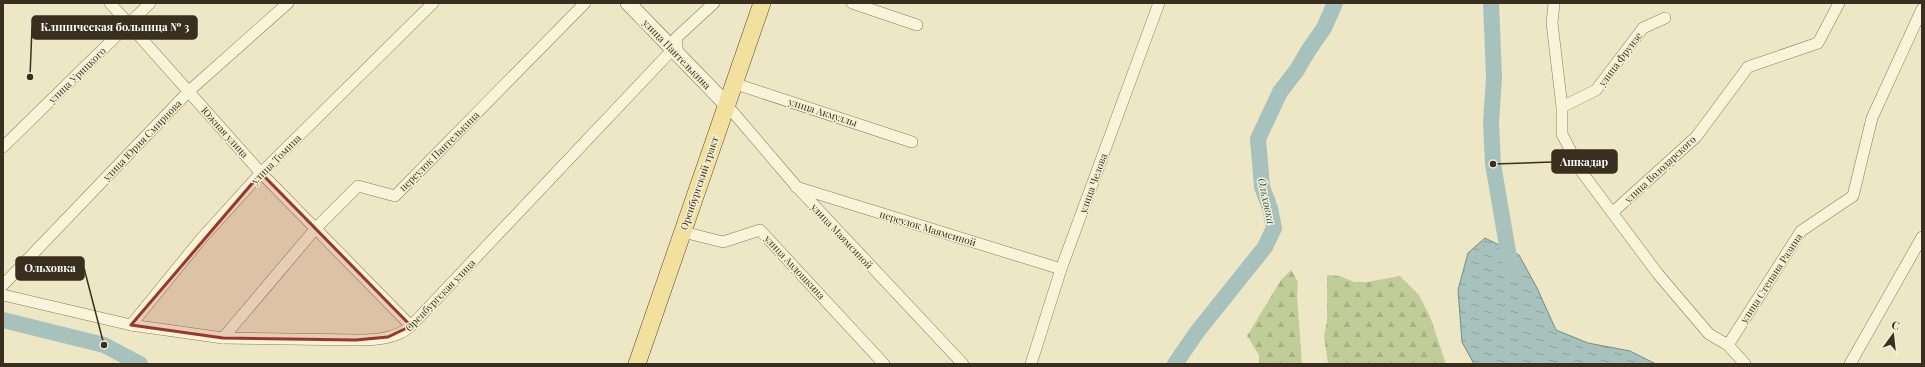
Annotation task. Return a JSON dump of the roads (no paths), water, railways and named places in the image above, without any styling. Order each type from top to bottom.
[{"type":"main road","name":"улица Пантелькина","points":[[628,3],[726,104]]},
{"type":"main road","name":"Оренбургский тракт","points":[[637,364],[733,83],[762,3]]},
{"type":"street","name":"Южная улица","points":[[110,3],[130,23],[261,173],[411,326]]},
{"type":"street","name":"улица Урицкого","points":[[3,148],[150,3]]},
{"type":"street","name":"улица Юрия Смирнова","points":[[3,285],[189,91],[288,3]]},
{"type":"street","name":"улица Томина","points":[[131,325],[201,240],[261,173],[433,3]]},
{"type":"street","name":"переулок Пантелькина","points":[[223,338],[316,228],[358,186],[395,196],[585,3]]},
{"type":"street","points":[[675,52],[676,38],[714,3]]},
{"type":"street","points":[[852,3],[917,25]]},
{"type":"street","name":"улица Челова","points":[[1031,364],[1061,269],[1159,3]]},
{"type":"street","points":[[1554,3],[1552,23],[1562,107],[1562,134],[1581,171],[1658,274],[1709,334],[1728,345],[1745,364]]},
{"type":"street","name":"улица Володарского","points":[[1613,212],[1696,137],[1748,66],[1818,43],[1839,3]]},
{"type":"street","name":"улица Степана Разина","points":[[1728,345],[1801,231],[1853,196],[1872,118],[1922,8]]},
{"type":"street","name":"улица Фрунзе","points":[[1562,107],[1596,90],[1643,28],[1665,18]]},
{"type":"street","name":"Оренбургская улица","points":[[3,295],[131,325],[223,338],[374,340],[398,334],[411,326],[675,52]]},
{"type":"street","name":"улица Акмуллы","points":[[733,83],[912,142]]},
{"type":"street","name":"улица Маямсиной","points":[[726,104],[796,186],[963,364]]},
{"type":"street","name":"переулок Маямсиной","points":[[796,186],[1061,269]]},
{"type":"street","name":"улица Авдошкина","points":[[682,232],[723,242],[760,230],[884,364]]},
{"type":"street","points":[[1850,364],[1922,237]]},
{"type":"water","points":[[1485,238],[1519,255],[1537,288],[1556,330],[1588,343],[1630,351],[1656,364],[1474,364],[1462,342],[1458,290],[1468,253]]},
{"type":"waterway","name":"Ольховка","points":[[1175,364],[1197,332],[1265,247],[1274,228],[1270,208],[1262,187],[1258,139],[1280,92],[1297,70],[1324,28],[1335,3]]},
{"type":"waterway","points":[[1491,3],[1494,77],[1491,123],[1493,164],[1511,269]]},
{"type":"waterway","name":"Ольховка","points":[[3,320],[104,345],[140,364]]},
{"type":"place","name":"Клиническая больница № 3","points":[[30,77]]},
{"type":"place","name":"Ашкадар","points":[[1493,164]]},
{"type":"place","name":"Ольховка","points":[[104,345]]}]
